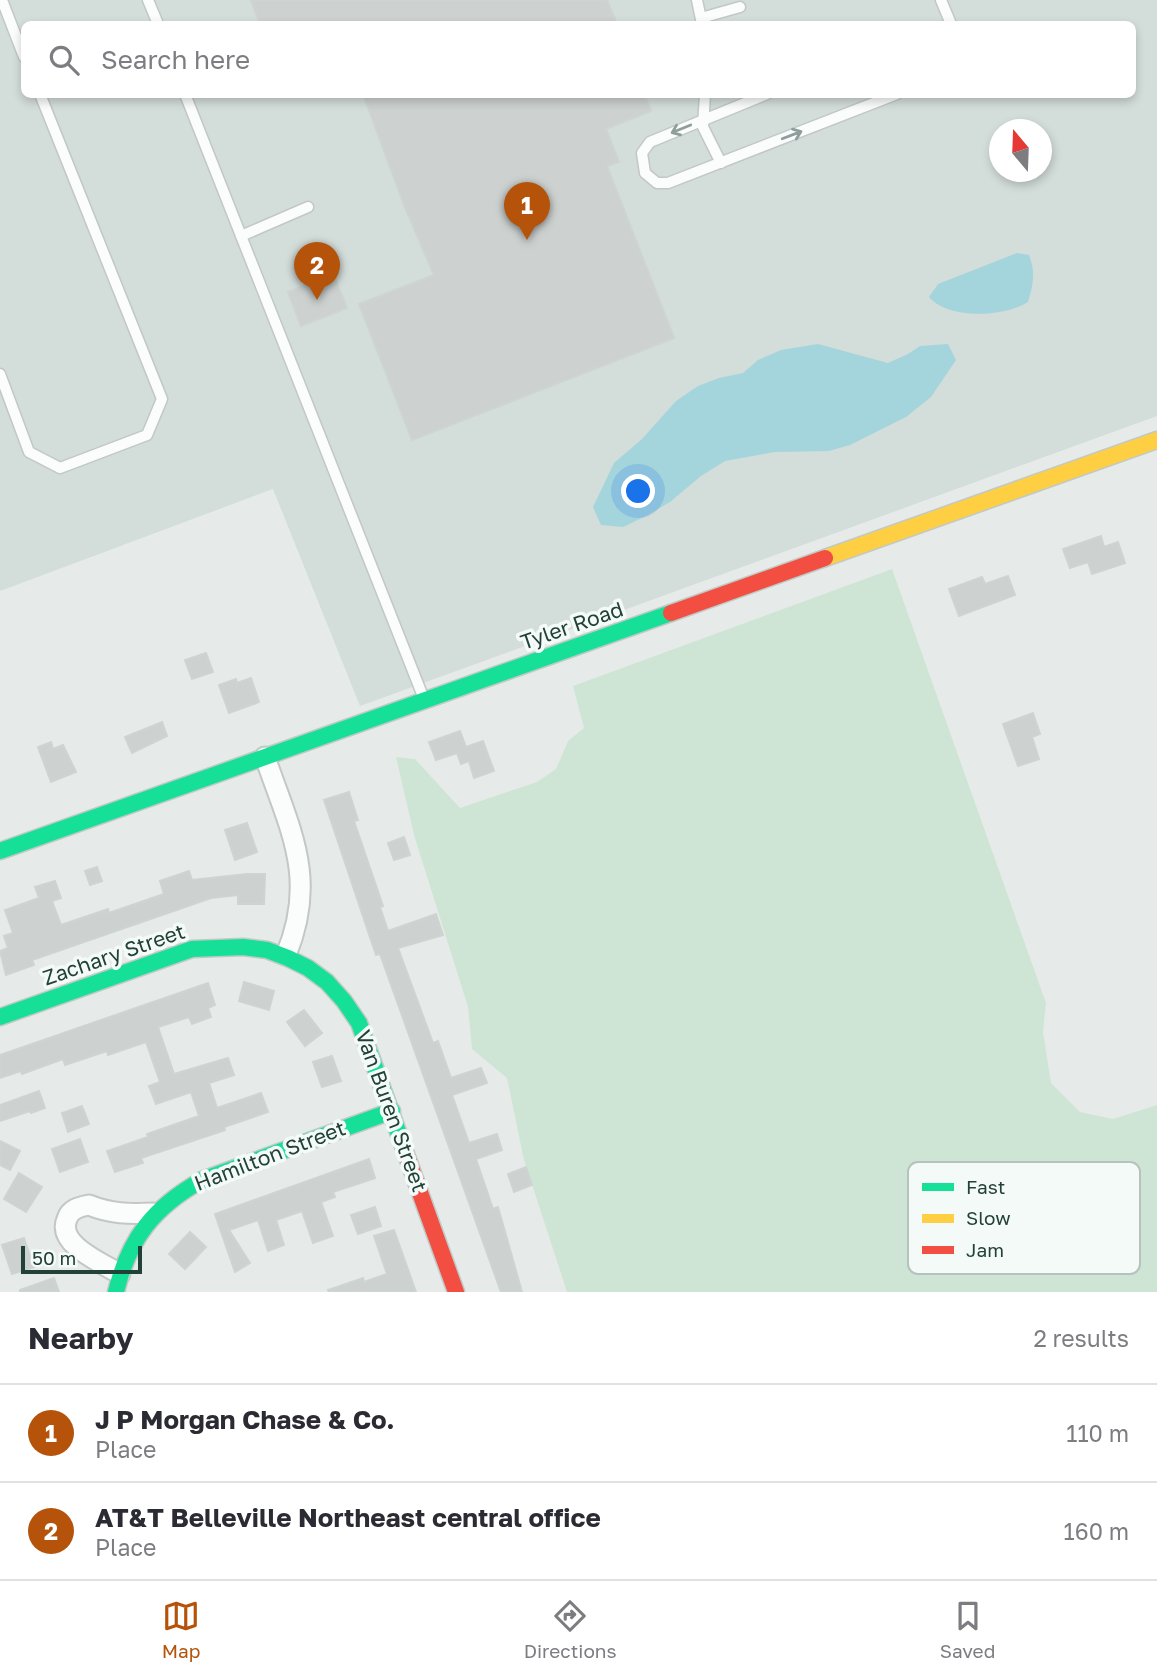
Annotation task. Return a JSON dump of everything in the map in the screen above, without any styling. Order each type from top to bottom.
[{"type":"street","name":"Tyler Road","points":[[0,851],[1157,440]]},
{"type":"street","points":[[265,757],[297,850],[301,872],[299,914],[286,955]]},
{"type":"street","name":"Zachary Street","points":[[0,1017],[192,949],[240,945],[286,955]]},
{"type":"street","name":"Van Buren Street","points":[[286,955],[321,976],[351,1009],[366,1038],[456,1292]]},
{"type":"street","name":"Hamilton Street","points":[[153,1213],[108,1213],[89,1205],[73,1210],[68,1216],[65,1229],[71,1243],[118,1283],[129,1249],[153,1213],[182,1190],[201,1180],[393,1111]]},
{"type":"lane","points":[[2,0],[21,49]]},
{"type":"lane","points":[[148,0],[157,21]]},
{"type":"lane","points":[[697,0],[701,21],[740,7]]},
{"type":"lane","points":[[941,0],[948,21]]},
{"type":"lane","points":[[0,374],[29,452],[60,468],[146,435],[162,399],[42,98]]},
{"type":"lane","points":[[187,98],[425,700]]},
{"type":"lane","points":[[705,98],[703,127],[721,163]]},
{"type":"lane","points":[[757,98],[650,142],[642,153],[643,169],[648,177],[662,184],[887,98]]},
{"type":"lane","points":[[241,236],[308,207]]},
{"type":"shaded area","points":[[0,0],[1157,0],[1157,416],[360,706],[273,489],[0,591]]},
{"type":"green space","points":[[892,569],[1046,1003],[1043,1032],[1051,1083],[1080,1112],[1113,1119],[1157,1105],[1157,1292],[567,1292],[524,1160],[507,1078],[472,1049],[468,1007],[414,835],[396,757],[415,759],[460,808],[537,782],[556,769],[568,741],[584,728],[573,686]]},
{"type":"water","points":[[1017,253],[1029,255],[1033,278],[1028,302],[1018,307],[991,313],[962,313],[949,310],[929,297],[938,284]]},
{"type":"water","points":[[818,344],[888,363],[920,346],[948,344],[956,360],[931,397],[906,417],[850,445],[829,451],[775,452],[725,461],[701,476],[670,502],[644,517],[623,527],[601,525],[593,507],[614,463],[642,439],[676,401],[698,386],[743,373],[758,360],[781,350]]},
{"type":"building","points":[[251,0],[607,0],[616,21],[259,21]]},
{"type":"building","points":[[364,98],[646,98],[651,111],[606,129],[619,162],[607,166],[674,338],[412,440],[359,304],[434,275],[404,205]]},
{"type":"building","points":[[333,274],[347,308],[301,326],[288,292]]},
{"type":"building","points":[[1101,536],[1104,547],[1118,542],[1125,563],[1092,574],[1088,562],[1070,568],[1063,549]]},
{"type":"building","points":[[1008,576],[1015,595],[959,616],[949,589],[982,577],[985,584]]},
{"type":"building","points":[[206,653],[213,672],[192,679],[185,660]]},
{"type":"building","points":[[251,678],[259,702],[229,713],[219,685],[236,679],[237,683]]},
{"type":"building","points":[[1033,713],[1040,734],[1032,737],[1039,759],[1018,766],[1003,724]]},
{"type":"building","points":[[162,722],[167,736],[132,753],[125,737]]},
{"type":"building","points":[[460,731],[466,747],[483,741],[494,771],[474,778],[469,761],[461,764],[457,753],[436,760],[429,742]]},
{"type":"building","points":[[51,742],[53,749],[63,745],[76,772],[51,782],[38,747]]},
{"type":"building","points":[[349,792],[358,820],[354,821],[383,906],[380,907],[388,931],[436,914],[443,935],[398,948],[433,1043],[438,1041],[451,1078],[481,1068],[487,1083],[452,1095],[469,1143],[497,1134],[502,1150],[476,1159],[493,1209],[498,1207],[522,1292],[501,1292],[380,954],[376,955],[324,800]]},
{"type":"building","points":[[247,823],[257,852],[235,860],[225,830]]},
{"type":"building","points":[[404,837],[410,855],[394,860],[388,843]]},
{"type":"building","points":[[97,867],[102,881],[90,885],[85,871]]},
{"type":"building","points":[[189,871],[192,880],[265,874],[264,904],[238,904],[238,895],[211,898],[32,960],[34,965],[6,975],[0,951],[8,948],[4,936],[13,933],[5,910],[39,898],[35,887],[55,881],[61,898],[52,901],[61,925],[108,909],[109,913],[164,894],[160,881]]},
{"type":"building","points":[[244,982],[274,991],[269,1010],[239,1001]]},
{"type":"building","points":[[208,983],[215,1005],[208,1008],[211,1017],[192,1024],[189,1017],[158,1027],[174,1074],[228,1058],[234,1075],[209,1083],[217,1108],[261,1093],[268,1112],[224,1127],[225,1130],[141,1158],[143,1163],[115,1172],[107,1151],[199,1116],[191,1092],[156,1104],[149,1086],[160,1082],[146,1042],[108,1055],[107,1051],[65,1065],[63,1059],[22,1074],[21,1071],[0,1078],[0,1055]]},
{"type":"building","points":[[304,1010],[322,1033],[305,1046],[287,1022]]},
{"type":"building","points":[[332,1056],[341,1081],[322,1087],[313,1062]]},
{"type":"building","points":[[39,1091],[45,1108],[0,1121],[0,1105]]},
{"type":"building","points":[[82,1106],[89,1124],[68,1132],[62,1113]]},
{"type":"building","points":[[80,1139],[88,1162],[60,1172],[52,1149]]},
{"type":"building","points":[[0,1141],[20,1151],[10,1170],[0,1165]]},
{"type":"building","points":[[369,1159],[375,1178],[333,1192],[335,1197],[321,1202],[333,1236],[313,1243],[302,1211],[276,1220],[284,1245],[268,1251],[258,1220],[229,1230],[250,1263],[235,1272],[215,1214]]},
{"type":"building","points":[[526,1167],[532,1185],[514,1192],[508,1174]]},
{"type":"building","points":[[19,1173],[42,1187],[26,1212],[4,1199]]},
{"type":"building","points":[[375,1207],[381,1226],[358,1234],[351,1215]]},
{"type":"building","points":[[394,1230],[416,1292],[329,1292],[328,1290],[363,1278],[364,1282],[387,1274],[374,1236]]},
{"type":"building","points":[[190,1232],[206,1247],[185,1269],[169,1254]]},
{"type":"building","points":[[24,1238],[34,1267],[12,1274],[2,1245]]},
{"type":"building","points":[[54,1278],[59,1292],[20,1292],[20,1290]]},
{"type":"traffic: fast","points":[[0,851],[671,613]]},
{"type":"traffic: fast","points":[[0,1017],[192,949],[243,947],[267,950],[308,968],[327,982],[344,1001],[359,1023],[402,1143]]},
{"type":"traffic: fast","points":[[116,1292],[121,1273],[136,1240],[157,1213],[185,1190],[202,1180],[392,1111]]},
{"type":"traffic: slow","points":[[825,558],[1157,440]]},
{"type":"traffic: jam","points":[[671,613],[825,558]]},
{"type":"traffic: jam","points":[[402,1143],[456,1292]]},
{"type":"place","name":"J P Morgan Chase & Co.","points":[[527,240]]},
{"type":"place","name":"AT&T Belleville Northeast central office","points":[[317,300]]}]
